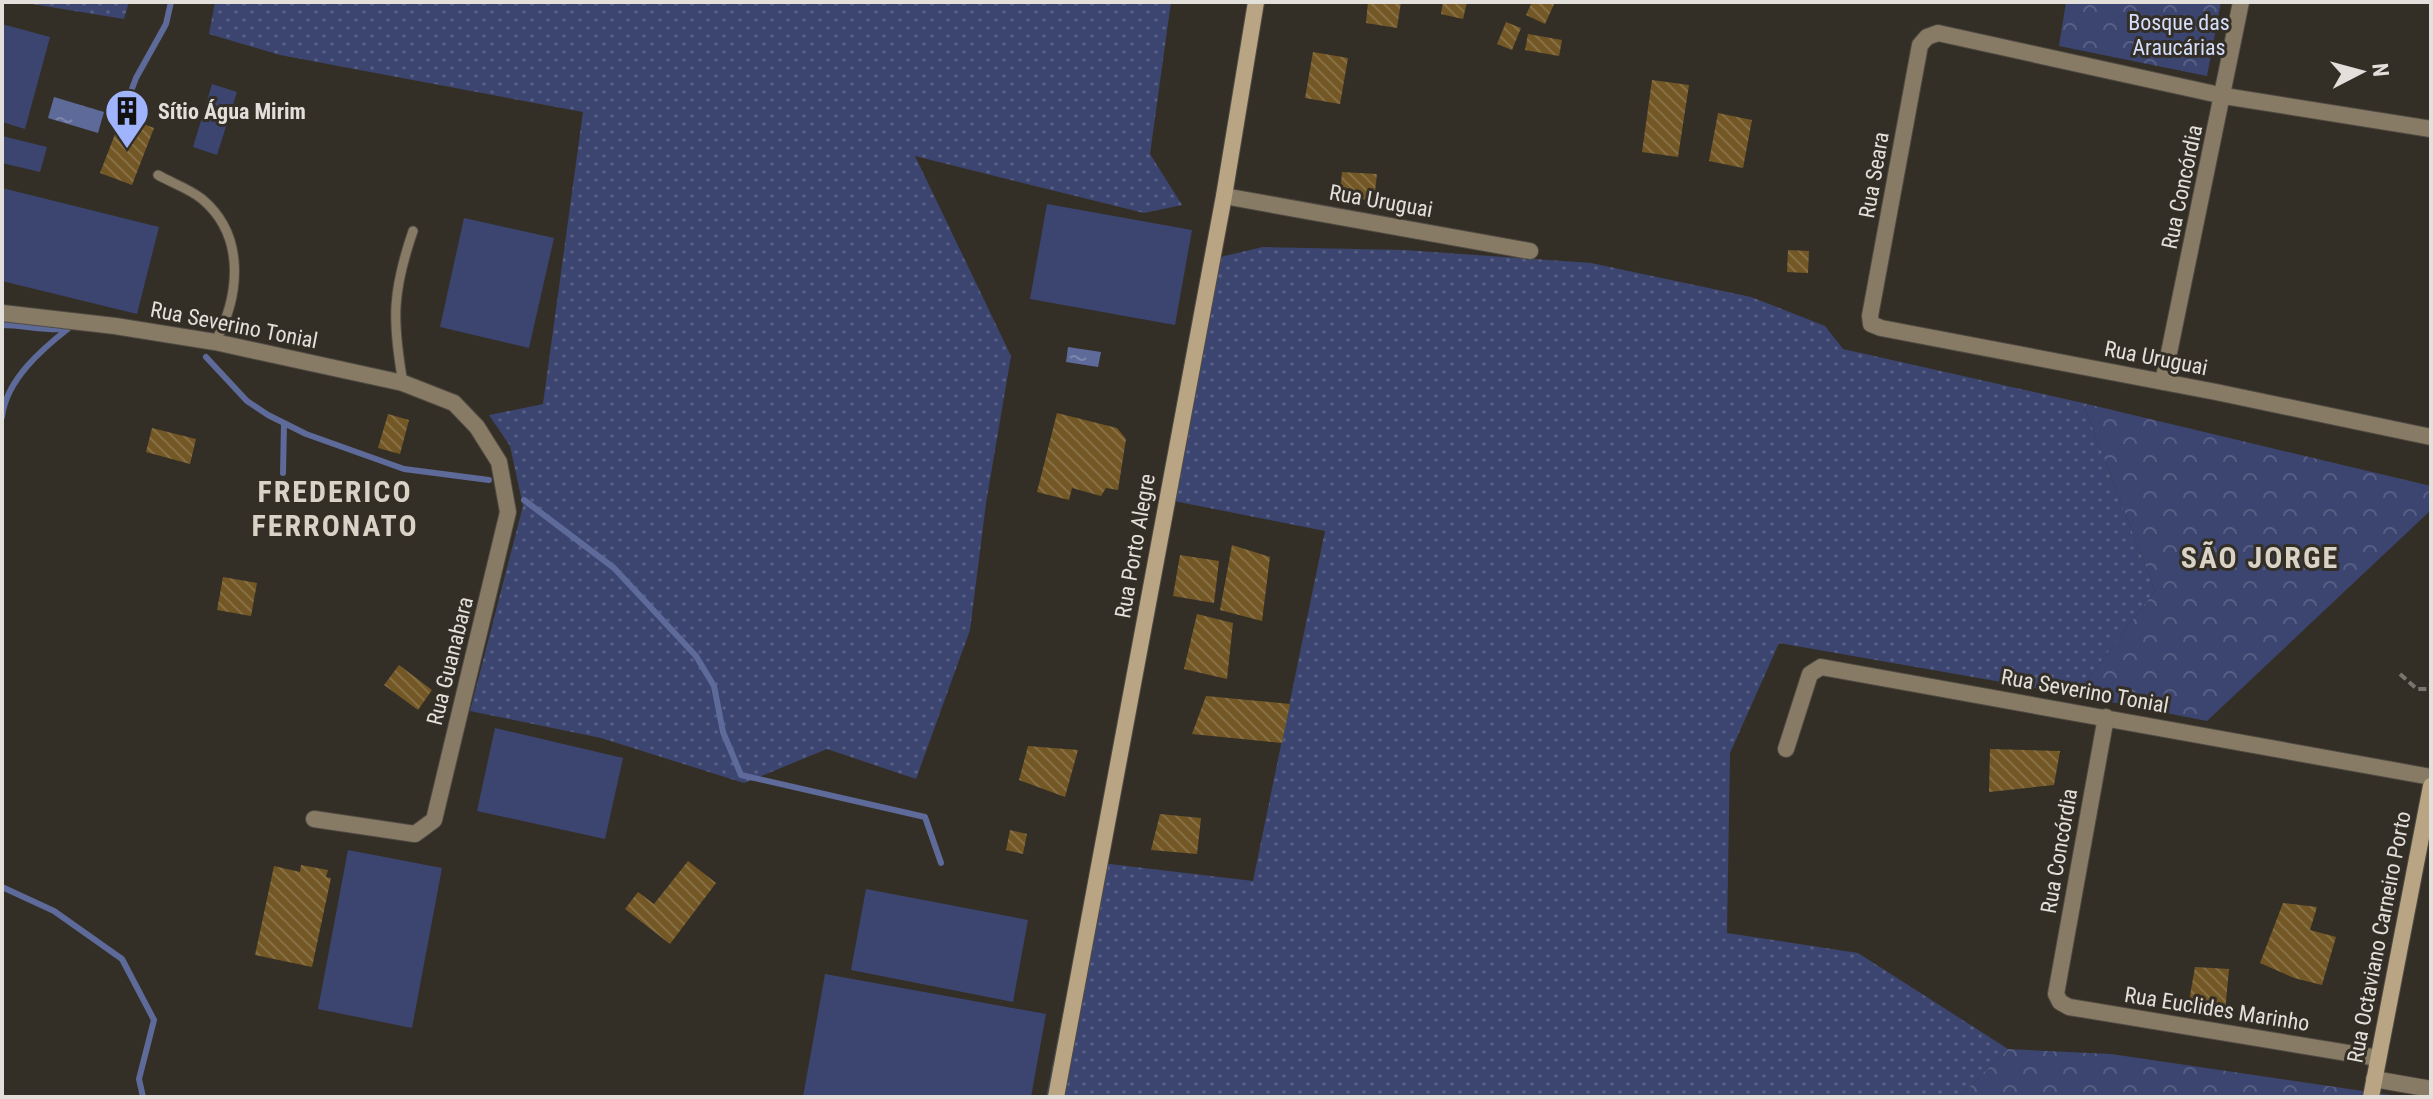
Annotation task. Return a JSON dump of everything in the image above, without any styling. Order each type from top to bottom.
[{"type":"street","name":"Rua Porto Alegre","points":[[1056,1097],[1224,196],[1256,2]]},
{"type":"street","name":"Rua Concórdia","points":[[2163,382],[2241,2]]},
{"type":"street","name":"Rua Seara","points":[[1871,324],[1920,45],[1927,37],[1938,33],[2224,96]]},
{"type":"street","points":[[2224,96],[2431,129]]},
{"type":"street","name":"Rua Uruguai","points":[[1224,196],[1530,251]]},
{"type":"street","name":"Rua Severino Tonial","points":[[2,313],[215,342],[403,383],[454,403]]},
{"type":"street","name":"Rua Uruguai","points":[[1871,324],[2431,437]]},
{"type":"street","name":"Rua Guanabara","points":[[314,819],[415,834],[434,820],[508,512],[499,462],[477,427],[454,403]]},
{"type":"street","name":"Rua Severino Tonial","points":[[1786,749],[1810,674],[1821,667],[2431,777]]},
{"type":"street","name":"Rua Concórdia","points":[[2056,994],[2106,717]]},
{"type":"street","name":"Rua Octaviano Carneiro Porto","points":[[2371,1097],[2431,786]]},
{"type":"street","name":"Rua Euclides Marinho","points":[[2056,994],[2060,1002],[2069,1007],[2378,1058]]},
{"type":"street","points":[[2374,1079],[2431,1089]]},
{"type":"lane","points":[[158,175],[201,198],[221,220],[236,260],[227,320],[215,342]]},
{"type":"lane","points":[[403,383],[395,327],[395,297],[399,271],[413,231]]},
{"type":"path","points":[[2400,674],[2417,689],[2431,689]]},
{"type":"green space","points":[[20,2],[129,2],[124,19]]},
{"type":"green space","points":[[215,2],[1171,2],[1150,154],[1182,205],[1144,213],[915,156],[1011,356],[986,503],[970,630],[916,779],[827,749],[744,783],[601,738],[470,711],[523,506],[510,446],[489,415],[543,404],[583,112],[280,55],[209,34]]},
{"type":"green space","name":"Bosque das Araucárias","points":[[2066,2],[2221,2],[2207,76],[2059,46]]},
{"type":"green space","points":[[2,24],[50,37],[25,129],[2,122]]},
{"type":"green space","points":[[212,84],[237,92],[217,155],[193,147]]},
{"type":"green space","points":[[2,136],[47,147],[40,172],[2,163]]},
{"type":"green space","points":[[2,188],[159,227],[137,314],[2,281]]},
{"type":"green space","points":[[1047,204],[1192,230],[1175,325],[1030,299]]},
{"type":"green space","points":[[464,218],[554,238],[529,348],[440,327]]},
{"type":"green space","points":[[1263,247],[1404,250],[1591,263],[1751,297],[1825,326],[1843,349],[2083,403],[2155,591],[2075,695],[1779,643],[1730,753],[1727,933],[1858,953],[2008,1049],[1959,1097],[1046,1097],[1093,862],[1253,881],[1325,531],[1159,498],[1203,261]]},
{"type":"green space","points":[[2083,403],[2431,486],[2431,510],[2207,721],[2075,695],[2155,591]]},
{"type":"green space","points":[[495,728],[623,758],[605,839],[477,811]]},
{"type":"green space","points":[[348,850],[442,868],[412,1028],[318,1009]]},
{"type":"green space","points":[[866,889],[1028,920],[1013,1002],[851,970]]},
{"type":"green space","points":[[825,974],[1046,1014],[1031,1097],[803,1097]]},
{"type":"green space","points":[[2008,1049],[2111,1054],[2404,1097],[1959,1097]]},
{"type":"water","points":[[54,97],[104,112],[98,133],[48,118]]},
{"type":"water","points":[[1068,347],[1101,352],[1098,367],[1066,362]]},
{"type":"building","points":[[1368,2],[1401,2],[1397,28],[1366,23]]},
{"type":"building","points":[[1443,2],[1467,2],[1463,19],[1441,14]]},
{"type":"building","points":[[1532,2],[1555,2],[1545,24],[1526,15]]},
{"type":"building","points":[[1506,22],[1521,28],[1512,50],[1497,44]]},
{"type":"building","points":[[1528,34],[1562,40],[1559,56],[1525,50]]},
{"type":"building","points":[[1313,52],[1348,58],[1340,104],[1305,98]]},
{"type":"building","points":[[1652,80],[1689,85],[1678,157],[1642,152]]},
{"type":"building","points":[[1718,113],[1752,120],[1743,168],[1709,161]]},
{"type":"building","name":"Sítio Água Mirim","points":[[122,116],[154,128],[132,185],[100,173]]},
{"type":"building","points":[[1342,172],[1377,174],[1374,200],[1330,197],[1331,183],[1341,183]]},
{"type":"building","points":[[1788,250],[1809,251],[1808,273],[1787,272]]},
{"type":"building","points":[[1057,413],[1117,428],[1126,439],[1118,490],[1106,488],[1101,496],[1072,488],[1069,500],[1037,492]]},
{"type":"building","points":[[388,414],[409,420],[400,454],[378,448]]},
{"type":"building","points":[[152,428],[196,439],[190,464],[146,452]]},
{"type":"building","points":[[1232,545],[1270,557],[1262,621],[1220,610]]},
{"type":"building","points":[[1180,555],[1219,561],[1214,603],[1173,596]]},
{"type":"building","points":[[223,577],[257,583],[251,616],[217,610]]},
{"type":"building","points":[[1197,614],[1233,623],[1227,679],[1184,669]]},
{"type":"building","points":[[399,665],[432,690],[418,710],[384,685]]},
{"type":"building","points":[[1206,696],[1290,704],[1282,743],[1192,734]]},
{"type":"building","points":[[1028,746],[1078,750],[1065,797],[1019,780]]},
{"type":"building","points":[[1990,749],[2060,751],[2054,785],[1989,792]]},
{"type":"building","points":[[1160,814],[1201,818],[1197,854],[1151,850]]},
{"type":"building","points":[[1010,830],[1027,834],[1023,854],[1006,850]]},
{"type":"building","points":[[688,861],[716,883],[670,944],[625,909],[638,892],[654,904]]},
{"type":"building","points":[[301,865],[328,870],[326,877],[331,878],[312,967],[255,955],[274,866],[300,872]]},
{"type":"building","points":[[2283,903],[2317,907],[2310,930],[2336,937],[2322,985],[2294,978],[2260,963]]},
{"type":"building","points":[[2195,967],[2229,969],[2225,1012],[2188,1007]]},
{"type":"waterway","points":[[124,110],[136,78],[166,24],[171,2]]},
{"type":"waterway","points":[[2,325],[66,329]]},
{"type":"waterway","points":[[2,417],[10,390],[27,366],[69,328]]},
{"type":"waterway","points":[[206,357],[247,401],[306,434],[404,469],[489,480]]},
{"type":"waterway","points":[[283,473],[284,423]]},
{"type":"waterway","points":[[524,500],[614,568],[696,656],[714,686],[723,732],[741,775],[925,817],[941,863]]},
{"type":"waterway","points":[[2,887],[54,911],[122,959],[154,1020],[139,1079],[143,1097]]},
{"type":"place","name":"Sítio Água Mirim","points":[[127,150]]},
{"type":"district","name":"FREDERICO FERRONATO","points":[[335,508]]},
{"type":"district","name":"SÃO JORGE","points":[[2260,557]]}]
